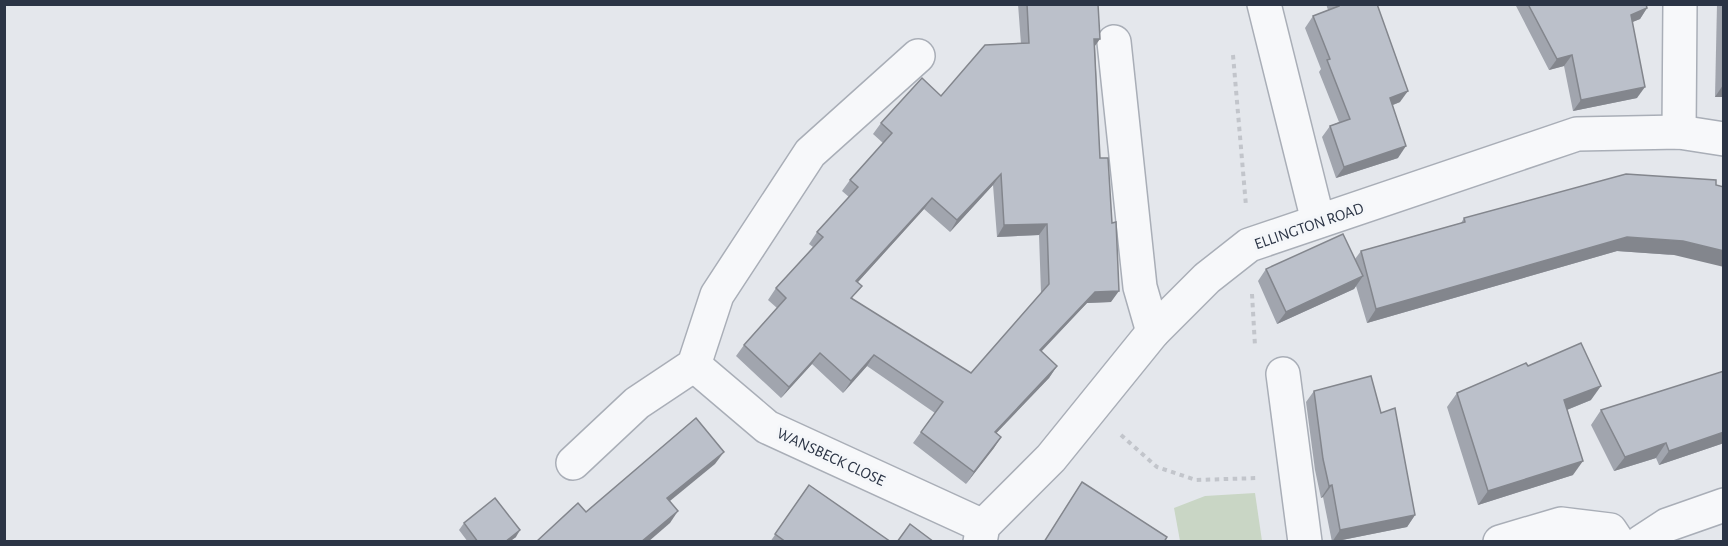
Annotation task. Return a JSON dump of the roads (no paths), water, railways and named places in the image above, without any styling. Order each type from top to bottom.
[{"type":"street","points":[[1264,4],[1318,221]]},
{"type":"street","points":[[1679,132],[1680,4]]},
{"type":"street","points":[[1114,42],[1140,287],[1153,332]]},
{"type":"street","points":[[573,463],[637,403],[694,365],[717,295],[810,153],[918,56]]},
{"type":"street","name":"ELLINGTON ROAD","points":[[981,534],[1051,458],[1153,332],[1207,278],[1249,245],[1577,134],[1679,132],[1724,140]]},
{"type":"street","name":"WANSBECK CLOSE","points":[[694,365],[767,427],[981,534]]},
{"type":"street","points":[[1283,374],[1303,530]]},
{"type":"street","points":[[1641,542],[1667,525],[1724,506]]},
{"type":"street","points":[[1500,542],[1561,524],[1610,530],[1618,542]]}]
